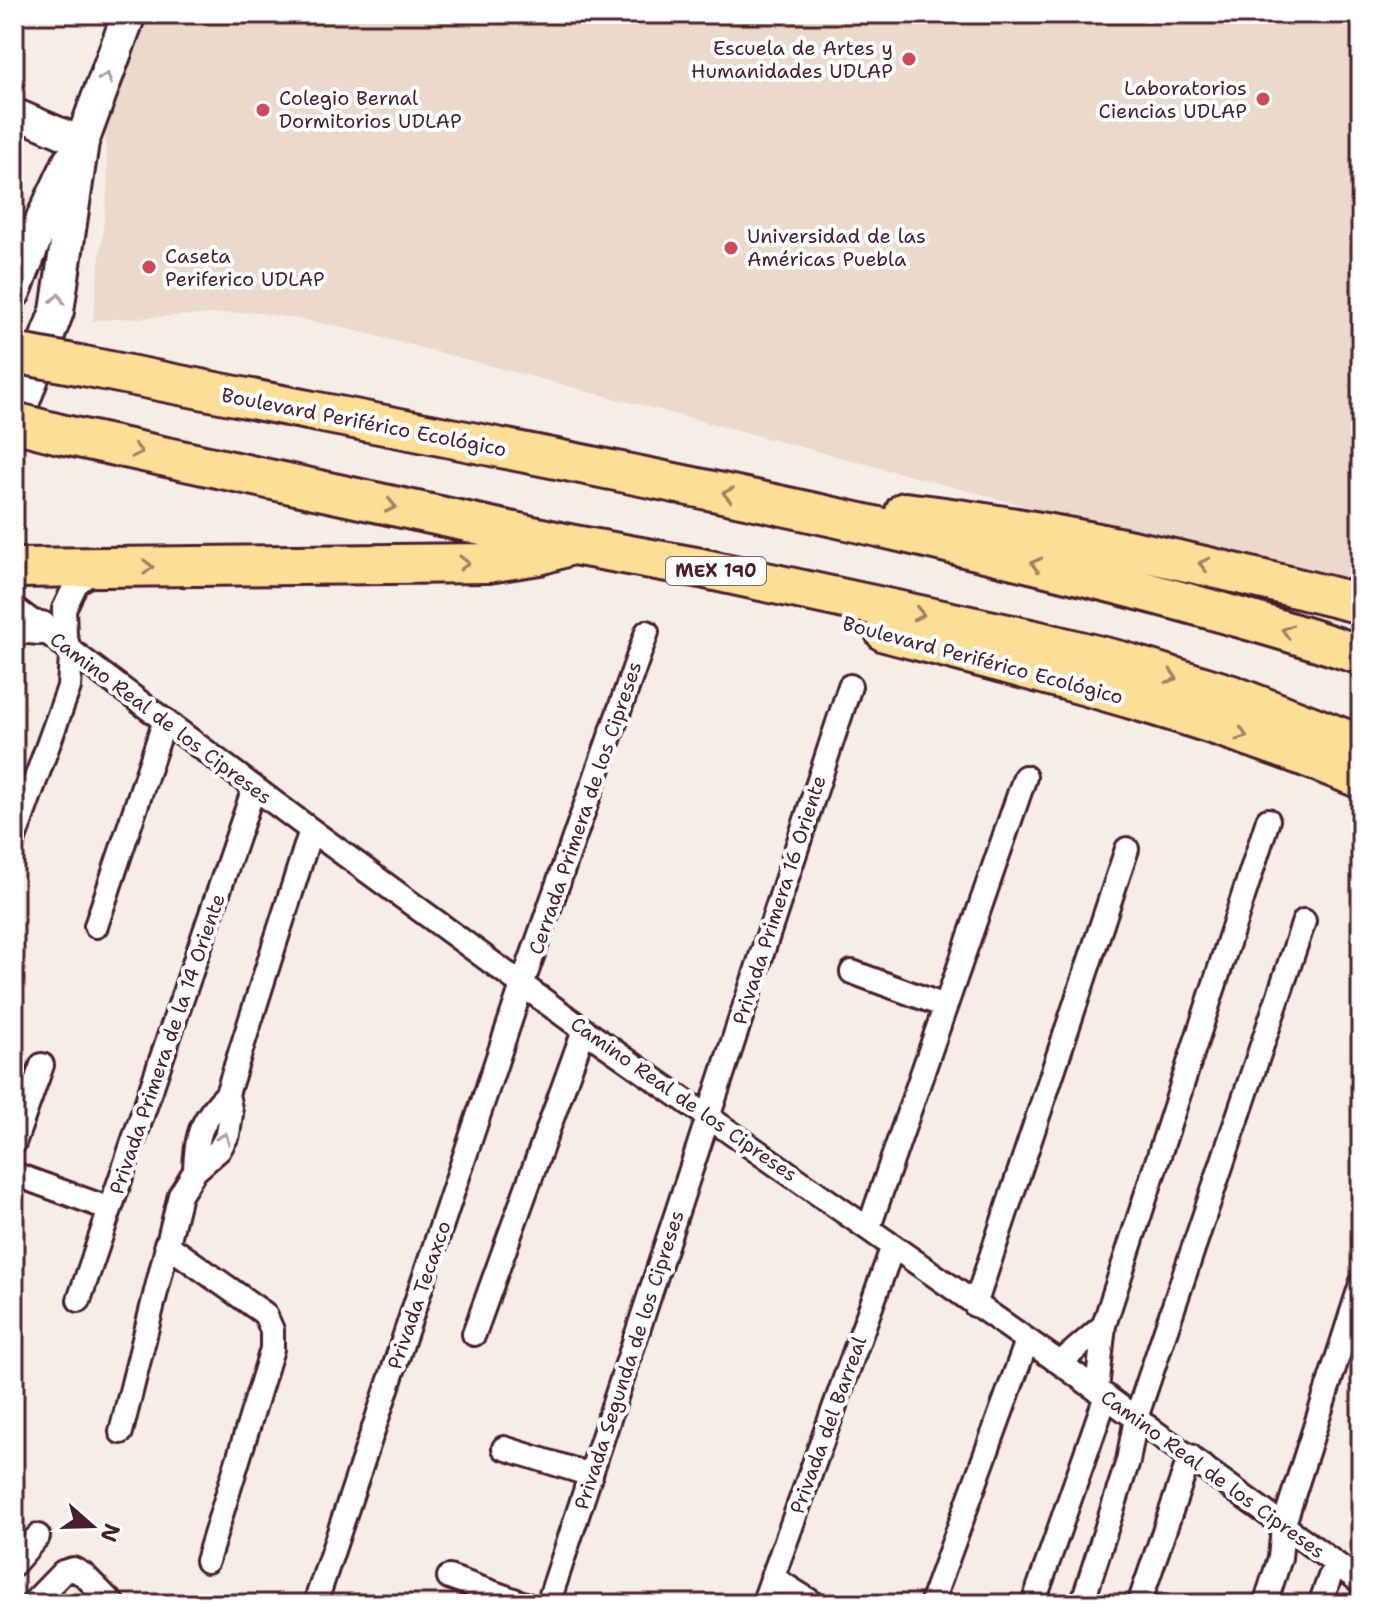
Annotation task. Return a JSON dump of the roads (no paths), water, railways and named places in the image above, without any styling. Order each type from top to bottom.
[{"type":"highway","name":"Boulevard Periférico Ecológico","points":[[14,353],[785,505],[1163,596],[1293,632],[1361,655]]},
{"type":"highway","name":"Boulevard Periférico Ecológico","points":[[14,424],[588,548],[872,604],[1121,661],[1232,695],[1361,745]]},
{"type":"highway","name":"Boulevard Periférico Ecológico","points":[[785,505],[900,512],[1023,528],[1150,552],[1361,604]]},
{"type":"highway","name":"Boulevard Periférico Ecológico","points":[[588,548],[724,591],[990,659],[1148,705],[1254,739],[1361,779]]},
{"type":"highway","points":[[14,568],[488,563],[588,548]]},
{"type":"main road","points":[[14,292],[62,177],[82,142],[129,14]]},
{"type":"main road","points":[[14,424],[57,311],[82,142]]},
{"type":"street","points":[[14,113],[82,142]]},
{"type":"street","points":[[14,839],[69,687],[69,648],[63,622],[69,596],[76,584],[97,568]]},
{"type":"street","name":"Camino Real de los Cipreses","points":[[14,608],[28,627],[69,648],[584,1030],[869,1227],[1361,1582]]},
{"type":"street","name":"Cerrada Primera de los Cipreses","points":[[522,985],[647,632]]},
{"type":"street","name":"Privada Primera 16 Oriente","points":[[708,1115],[850,686]]},
{"type":"street","points":[[96,926],[165,720]]},
{"type":"street","points":[[869,1227],[1025,777]]},
{"type":"street","name":"Privada Primera de la 14 Oriente","points":[[79,1300],[254,788]]},
{"type":"street","points":[[1033,1604],[1101,1393],[1104,1325],[1268,820]]},
{"type":"street","points":[[121,1432],[180,1195],[195,1171],[219,1150],[228,1134],[231,1114],[227,1094],[311,830]]},
{"type":"street","points":[[975,1305],[1127,849]]},
{"type":"street","points":[[1082,1604],[1128,1461],[1136,1418],[1304,921]]},
{"type":"street","points":[[852,972],[945,1006]]},
{"type":"street","name":"Privada Tecaxco","points":[[315,1604],[522,985]]},
{"type":"street","points":[[474,1334],[584,1030]]},
{"type":"street","points":[[14,1143],[42,1065]]},
{"type":"street","name":"Privada Segunda de los Cipreses","points":[[548,1604],[708,1115]]},
{"type":"street","points":[[14,1174],[110,1209]]},
{"type":"street","points":[[166,1244],[265,1314],[272,1330],[272,1349],[207,1561]]},
{"type":"street","name":"Privada del Barreal","points":[[763,1604],[893,1246]]},
{"type":"street","points":[[1265,1604],[1280,1558],[1283,1527],[1361,1284]]},
{"type":"street","points":[[1060,1363],[1104,1325]]},
{"type":"street","points":[[931,1604],[1027,1341]]},
{"type":"street","points":[[504,1448],[591,1475]]},
{"type":"street","points":[[1139,1604],[1190,1456]]},
{"type":"street","points":[[14,1564],[38,1536]]},
{"type":"street","points":[[1320,1604],[1335,1563]]},
{"type":"street","points":[[32,1604],[63,1572],[73,1569],[84,1575],[113,1604]]},
{"type":"street","points":[[449,1577],[525,1604]]},
{"type":"street","points":[[772,1577],[815,1604]]},
{"type":"place","name":"Escuela de Artes y Humanidades UDLAP","points":[[909,59]]},
{"type":"place","name":"Laboratorios Ciencias UDLAP","points":[[1263,99]]},
{"type":"place","name":"Colegio Bernal Dormitorios UDLAP","points":[[263,110]]},
{"type":"place","name":"Universidad de las Américas Puebla","points":[[731,248]]},
{"type":"place","name":"Caseta Periferico UDLAP","points":[[149,267]]}]
